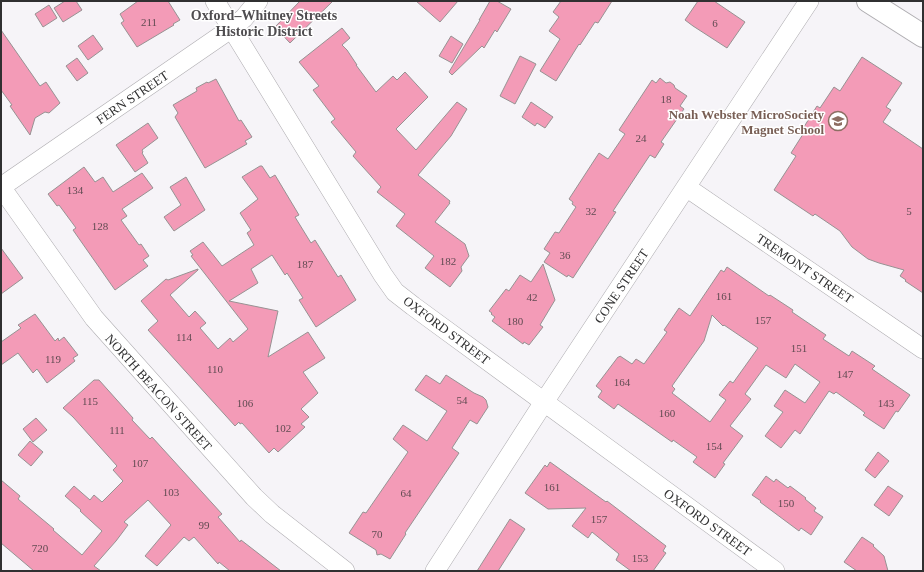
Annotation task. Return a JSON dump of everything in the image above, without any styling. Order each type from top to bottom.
[{"type":"main road","points":[[868,1],[923,36]]},
{"type":"street","name":"OXFORD STREET","points":[[215,1],[383,275],[396,292],[775,571]]},
{"type":"street","name":"FERN STREET","points":[[1,187],[232,28],[244,18],[258,1]]},
{"type":"street","name":"CONE STREET","points":[[435,571],[544,402],[809,1]]},
{"type":"street","name":"NORTH BEACON STREET","points":[[1,187],[94,318],[248,491],[272,514],[345,571]]},
{"type":"street","name":"TREMONT STREET","points":[[686,187],[923,349]]},
{"type":"building","points":[[65,1],[76,1],[82,10],[63,22],[54,8]]},
{"type":"building","points":[[138,1],[168,1],[180,20],[137,47],[121,23],[124,21],[120,14]]},
{"type":"building","points":[[300,1],[333,1],[290,43],[275,27]]},
{"type":"building","points":[[416,1],[458,1],[440,22]]},
{"type":"building","points":[[490,1],[497,1],[511,9],[497,32],[495,30],[484,48],[482,46],[452,75],[449,72]]},
{"type":"building","points":[[561,1],[612,1],[598,23],[595,22],[580,45],[579,44],[556,81],[540,71],[560,39],[549,31],[559,17],[553,12]]},
{"type":"building","points":[[698,1],[714,1],[745,22],[727,48],[685,20]]},
{"type":"building","points":[[49,5],[57,18],[43,27],[35,14]]},
{"type":"building","points":[[342,28],[350,38],[342,45],[376,92],[393,76],[397,80],[405,72],[428,97],[396,129],[416,150],[457,102],[467,109],[451,136],[418,175],[450,201],[435,222],[465,244],[469,256],[461,267],[462,271],[450,287],[425,268],[434,256],[396,226],[405,214],[377,192],[381,187],[353,156],[356,152],[331,122],[335,119],[313,90],[319,86],[299,62]]},
{"type":"building","points":[[1,30],[40,86],[46,82],[60,103],[49,113],[45,112],[35,118],[30,135],[1,90]]},
{"type":"building","points":[[93,35],[103,49],[88,60],[78,46]]},
{"type":"building","points":[[451,36],[463,44],[452,63],[439,56]]},
{"type":"building","points":[[520,56],[536,64],[515,104],[500,96]]},
{"type":"building","points":[[862,57],[902,83],[886,107],[891,110],[883,122],[923,149],[923,293],[900,276],[904,270],[868,259],[852,247],[840,231],[815,214],[813,216],[774,190],[796,156],[791,153],[805,131],[802,130],[817,106],[820,108],[834,87],[840,91]]},
{"type":"building","points":[[77,58],[88,73],[77,81],[66,66]]},
{"type":"building","points":[[660,78],[666,83],[670,82],[675,88],[687,96],[680,106],[684,109],[661,142],[664,144],[655,158],[650,155],[613,211],[616,212],[573,278],[568,275],[567,277],[544,262],[550,253],[544,249],[555,232],[559,233],[576,207],[569,199],[599,153],[608,159],[625,134],[619,130],[652,80],[656,83]]},
{"type":"building","points":[[216,79],[239,121],[241,120],[252,137],[245,141],[247,144],[205,168],[175,117],[178,113],[173,105],[197,91],[196,88]]},
{"type":"building","points":[[531,102],[553,117],[545,128],[537,123],[535,126],[522,117]]},
{"type":"building","points":[[148,123],[158,138],[142,150],[142,153],[148,163],[135,172],[116,145]]},
{"type":"building","points":[[262,166],[270,178],[275,175],[299,215],[295,217],[311,243],[315,240],[338,277],[341,275],[356,300],[316,327],[299,300],[303,298],[287,273],[285,275],[272,255],[251,269],[258,283],[229,301],[278,311],[268,357],[308,332],[325,358],[303,372],[318,393],[301,409],[309,417],[301,424],[305,427],[278,452],[274,448],[269,453],[242,423],[240,424],[239,422],[235,426],[148,330],[158,321],[141,301],[166,279],[168,280],[198,269],[170,295],[189,317],[195,311],[206,323],[200,328],[218,349],[230,338],[233,342],[248,329],[191,256],[193,255],[190,251],[203,242],[222,266],[254,245],[247,233],[251,230],[240,213],[258,199],[242,177]]},
{"type":"building","points":[[84,167],[95,182],[103,177],[113,192],[142,173],[153,188],[122,209],[127,216],[121,220],[149,256],[143,260],[148,266],[115,290],[73,230],[76,228],[59,205],[57,206],[48,194]]},
{"type":"building","points":[[186,177],[205,210],[174,231],[164,217],[181,205],[170,187]]},
{"type":"building","points":[[1,248],[23,278],[1,294]]},
{"type":"building","points":[[543,264],[555,300],[540,325],[543,327],[529,345],[524,342],[523,344],[492,321],[495,317],[489,311],[506,289],[509,291],[520,275],[531,282]]},
{"type":"building","points":[[727,267],[769,296],[770,295],[793,310],[792,312],[826,335],[823,339],[849,356],[852,351],[875,366],[872,369],[910,395],[898,412],[896,411],[884,429],[863,415],[865,413],[836,392],[834,394],[829,391],[800,434],[795,430],[781,448],[765,436],[783,412],[774,406],[785,390],[805,403],[820,382],[795,364],[786,378],[766,365],[745,394],[751,399],[730,426],[743,436],[723,463],[725,464],[715,478],[693,462],[697,457],[673,440],[672,442],[618,404],[614,409],[598,397],[602,391],[596,386],[618,357],[620,356],[632,364],[636,359],[644,364],[667,332],[664,330],[679,308],[690,316],[721,270],[724,272]],"holes":[[[712,315],[723,326],[724,325],[758,348],[733,383],[730,381],[719,395],[726,400],[710,422],[672,393],[675,389],[672,386],[704,341]]]},
{"type":"building","points":[[35,314],[55,341],[58,338],[59,341],[64,337],[78,355],[73,358],[75,361],[47,383],[37,369],[33,373],[18,353],[1,365],[1,342],[21,328],[18,325]]},
{"type":"building","points":[[426,375],[440,384],[446,375],[483,397],[486,400],[488,407],[477,424],[470,420],[452,448],[459,453],[405,533],[406,534],[390,559],[381,554],[377,555],[376,550],[349,533],[363,512],[366,513],[408,452],[393,439],[403,425],[427,441],[447,411],[415,390]]},
{"type":"building","points":[[94,380],[99,380],[133,418],[132,420],[150,439],[152,437],[222,514],[218,517],[240,542],[241,540],[281,571],[230,571],[219,562],[218,564],[194,537],[189,541],[184,537],[157,566],[145,556],[171,525],[148,500],[124,522],[128,525],[94,566],[101,571],[34,571],[1,543],[1,480],[20,496],[18,499],[82,555],[102,531],[65,496],[74,486],[90,500],[94,495],[102,502],[123,481],[113,470],[117,466],[63,408]]},
{"type":"building","points":[[36,418],[47,430],[33,442],[23,429]]},
{"type":"building","points":[[30,441],[43,452],[31,466],[18,455]]},
{"type":"building","points":[[878,452],[889,461],[875,478],[865,470]]},
{"type":"building","points":[[550,462],[606,502],[607,501],[666,546],[663,551],[666,553],[653,571],[631,571],[616,560],[619,554],[592,532],[588,538],[572,526],[586,508],[548,509],[525,493],[545,465],[547,467]]},
{"type":"building","points":[[766,476],[774,482],[776,479],[788,488],[790,486],[806,498],[805,499],[816,508],[814,511],[823,517],[811,535],[801,528],[799,531],[752,495]]},
{"type":"building","points":[[888,486],[903,496],[889,516],[874,505]]},
{"type":"building","points":[[510,519],[525,529],[498,571],[477,571]]},
{"type":"building","points":[[862,537],[874,545],[873,546],[884,556],[888,571],[857,571],[844,562]]},
{"type":"place","name":"Noah Webster MicroSociety Magnet School","points":[[838,121]]},
{"type":"district","name":"Oxford–Whitney Streets Historic District","points":[[264,24]]}]
